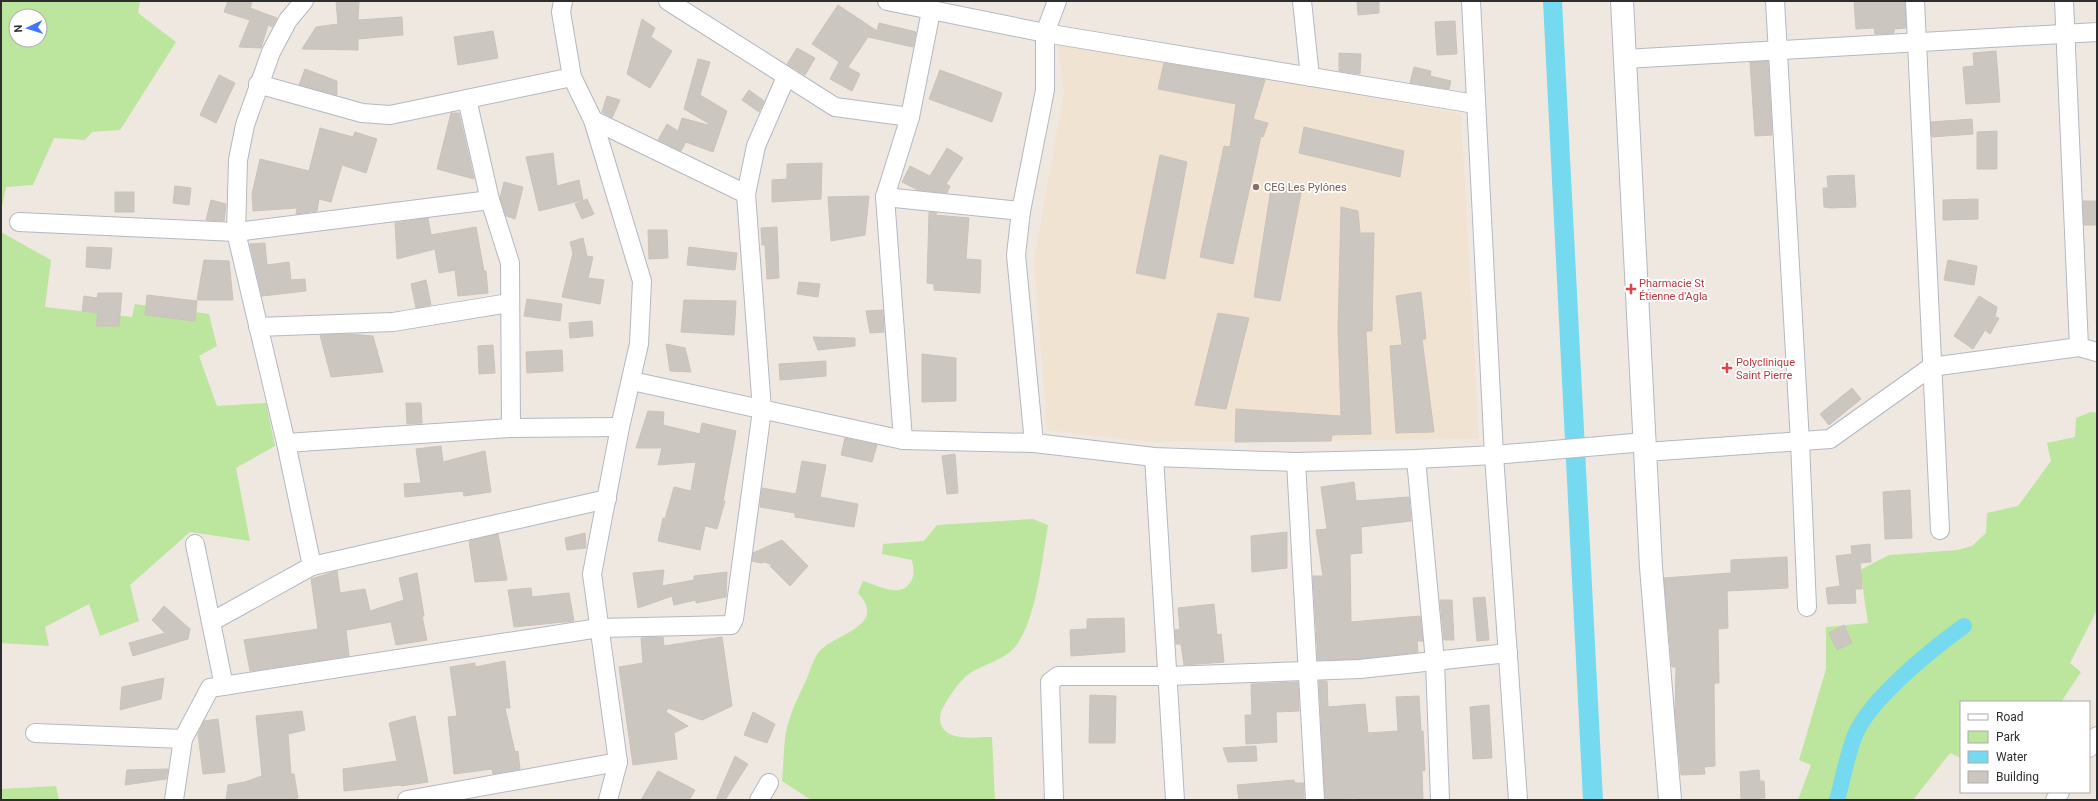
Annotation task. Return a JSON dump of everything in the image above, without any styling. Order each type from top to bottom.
[{"type":"street","points":[[304,1],[288,20],[271,52],[258,84],[245,125],[238,160],[236,232],[286,443],[312,566]]},
{"type":"street","points":[[563,1],[561,12],[572,77],[593,120],[642,282],[639,344],[632,381],[620,427],[592,574],[618,762],[608,800]]},
{"type":"street","points":[[668,1],[835,107],[910,117]]},
{"type":"street","points":[[887,1],[931,11],[1045,32],[1475,104]]},
{"type":"street","points":[[1034,442],[1016,255],[1021,211],[1045,90],[1045,32],[1057,1]]},
{"type":"street","points":[[1302,1],[1310,77]]},
{"type":"street","points":[[1471,1],[1475,104],[1494,456],[1518,800]]},
{"type":"street","points":[[1622,1],[1651,567],[1670,800]]},
{"type":"street","points":[[1775,1],[1800,442],[1807,607]]},
{"type":"street","points":[[1916,1],[1931,367],[1940,530]]},
{"type":"street","points":[[2064,1],[2079,347]]},
{"type":"street","points":[[903,440],[885,197],[910,117],[931,11]]},
{"type":"street","points":[[1625,59],[2097,32]]},
{"type":"street","points":[[258,84],[362,113],[390,115],[572,77]]},
{"type":"street","points":[[174,800],[183,740],[210,688],[599,628],[731,625],[734,619],[762,410],[746,194],[756,146],[786,77]]},
{"type":"street","points":[[467,99],[490,200],[510,263],[509,303],[511,428]]},
{"type":"street","points":[[593,120],[746,194]]},
{"type":"street","points":[[885,197],[1021,211]]},
{"type":"street","points":[[19,222],[236,232],[490,200]]},
{"type":"street","points":[[258,327],[394,322],[509,303]]},
{"type":"street","points":[[632,381],[903,440],[1034,442],[1154,457],[1296,462],[1494,456],[1585,447],[1645,447],[1800,442],[1830,439],[1931,367],[2079,347],[2097,352]]},
{"type":"street","points":[[286,443],[511,428],[620,427]]},
{"type":"street","points":[[1154,457],[1175,800]]},
{"type":"street","points":[[1416,459],[1436,661],[1440,800]]},
{"type":"street","points":[[1296,462],[1315,800]]},
{"type":"street","points":[[211,622],[312,566],[607,499]]},
{"type":"street","points":[[195,544],[224,686]]},
{"type":"street","points":[[1054,800],[1050,682],[1058,676],[1168,676],[1360,669],[1508,653]]},
{"type":"street","points":[[35,734],[183,740]]},
{"type":"street","points":[[2090,746],[2097,736]]},
{"type":"street","points":[[407,800],[618,762]]},
{"type":"street","points":[[759,800],[769,783]]},
{"type":"shaded area","name":"CEG Les Pylônes","points":[[1056,37],[1461,114],[1479,439],[1154,442],[1047,430],[1034,260],[1064,92]]},
{"type":"green space","points":[[1,1],[140,1],[138,13],[176,42],[120,130],[92,132],[85,140],[54,138],[33,185],[6,187],[1,212]]},
{"type":"green space","points":[[1,232],[51,260],[45,307],[132,317],[135,304],[209,314],[217,346],[199,356],[217,406],[266,403],[275,446],[236,468],[250,541],[190,532],[130,585],[139,621],[100,636],[89,604],[45,627],[49,646],[1,643]]},
{"type":"green space","points":[[2091,412],[2097,413],[2097,610],[2070,663],[2081,672],[2062,701],[1960,701],[1960,758],[1950,753],[1913,800],[1798,800],[1811,765],[1799,760],[1826,669],[1826,627],[1868,623],[1860,570],[1889,555],[1958,550],[1972,546],[1986,533],[1987,513],[2018,506],[2051,461],[2047,443],[2075,437],[2076,418]]},
{"type":"green space","points":[[1033,519],[1048,525],[1038,586],[1030,617],[1024,631],[1018,643],[1007,654],[965,677],[948,699],[940,716],[942,727],[953,735],[969,738],[992,737],[995,800],[811,800],[782,781],[787,727],[793,710],[818,653],[826,646],[856,628],[863,622],[867,614],[866,605],[858,593],[863,581],[888,589],[900,590],[905,588],[912,579],[914,570],[912,560],[882,554],[883,544],[924,541],[937,525]]},
{"type":"green space","points":[[56,786],[59,800],[1,800],[1,789]]},
{"type":"water","points":[[1543,1],[1562,1],[1603,800],[1583,800]]},
{"type":"building","points":[[228,1],[244,1],[252,3],[250,8],[277,18],[272,27],[268,25],[261,48],[239,47],[250,20],[224,12]]},
{"type":"building","points":[[336,1],[359,2],[358,20],[402,17],[403,35],[358,39],[358,50],[302,49],[316,27],[338,24]]},
{"type":"building","points":[[1357,1],[1379,1],[1379,13],[1358,15]]},
{"type":"building","points":[[1854,1],[1905,1],[1906,28],[1894,29],[1894,33],[1875,34],[1874,28],[1856,29]]},
{"type":"building","points":[[838,5],[877,31],[879,23],[916,32],[913,47],[868,37],[848,67],[860,74],[852,91],[830,79],[839,62],[841,63],[812,44]]},
{"type":"building","points":[[642,19],[655,28],[651,37],[672,51],[650,88],[627,74]]},
{"type":"building","points":[[1455,21],[1457,54],[1437,55],[1435,22]]},
{"type":"building","points":[[493,31],[498,58],[458,65],[454,37]]},
{"type":"building","points":[[797,48],[815,58],[805,75],[787,64]]},
{"type":"building","points":[[1996,51],[2000,102],[1966,104],[1963,67],[1974,66],[1973,53]]},
{"type":"building","points":[[1339,53],[1361,54],[1360,74],[1339,71]]},
{"type":"building","points":[[698,59],[710,62],[700,95],[727,111],[713,152],[686,142],[681,151],[658,140],[667,124],[678,131],[682,118],[708,125],[708,123],[684,109]]},
{"type":"building","points":[[1768,61],[1772,135],[1755,136],[1750,62]]},
{"type":"building","points":[[1164,63],[1265,80],[1253,119],[1268,123],[1263,137],[1261,136],[1233,264],[1200,257],[1224,146],[1230,147],[1236,104],[1158,89]]},
{"type":"building","points":[[1414,67],[1431,71],[1430,76],[1451,81],[1449,89],[1410,83]]},
{"type":"building","points":[[305,69],[337,81],[337,95],[299,85]]},
{"type":"building","points":[[940,70],[1002,93],[992,122],[929,99]]},
{"type":"building","points":[[219,75],[235,83],[216,123],[200,115]]},
{"type":"building","points":[[749,90],[764,101],[759,112],[742,100]]},
{"type":"building","points":[[607,96],[620,100],[612,118],[602,112]]},
{"type":"building","points":[[451,113],[459,113],[474,179],[437,169]]},
{"type":"building","points":[[1972,119],[1973,134],[1932,137],[1931,122]]},
{"type":"building","points":[[1304,127],[1404,151],[1400,177],[1299,153]]},
{"type":"building","points":[[320,128],[353,137],[355,132],[377,139],[366,173],[342,165],[331,202],[319,199],[317,211],[296,214],[297,208],[253,211],[252,194],[260,159],[309,171]]},
{"type":"building","points":[[1997,131],[1997,169],[1977,169],[1977,132]]},
{"type":"building","points":[[947,148],[963,158],[946,184],[950,186],[947,193],[918,190],[902,182],[910,166],[930,176]]},
{"type":"building","points":[[553,153],[557,186],[579,180],[583,200],[539,211],[526,157]]},
{"type":"building","points":[[1160,155],[1187,162],[1165,279],[1136,273]]},
{"type":"building","points":[[822,163],[821,199],[772,202],[772,180],[787,179],[787,164]]},
{"type":"building","points":[[1854,175],[1856,207],[1824,207],[1823,188],[1828,188],[1827,176]]},
{"type":"building","points":[[504,182],[523,187],[515,219],[506,216],[500,198]]},
{"type":"building","points":[[1272,182],[1302,188],[1280,301],[1254,297]]},
{"type":"building","points":[[175,186],[191,188],[189,205],[173,203]]},
{"type":"building","points":[[115,192],[134,192],[134,212],[115,212]]},
{"type":"building","points":[[869,196],[865,235],[831,241],[828,197]]},
{"type":"building","points":[[587,199],[594,214],[582,219],[575,204]]},
{"type":"building","points":[[1978,199],[1978,219],[1943,220],[1943,200]]},
{"type":"building","points":[[211,200],[226,204],[224,221],[206,220]]},
{"type":"building","points":[[2083,201],[2097,201],[2097,225],[2084,225]]},
{"type":"building","points":[[1341,207],[1358,211],[1360,233],[1374,233],[1372,331],[1366,331],[1371,434],[1332,435],[1331,441],[1235,442],[1236,409],[1341,416],[1338,329]]},
{"type":"building","points":[[929,212],[937,213],[935,215],[969,218],[966,259],[981,260],[980,293],[934,290],[934,284],[927,283]]},
{"type":"building","points":[[428,218],[431,235],[476,227],[484,271],[486,271],[488,293],[458,296],[455,270],[439,273],[435,249],[397,259],[395,223]]},
{"type":"building","points":[[777,227],[779,278],[767,279],[765,245],[762,245],[761,228]]},
{"type":"building","points":[[648,230],[667,230],[668,258],[649,259]]},
{"type":"building","points":[[583,238],[587,256],[593,257],[588,278],[604,280],[600,304],[562,297],[573,253],[570,242]]},
{"type":"building","points":[[265,243],[267,265],[289,262],[291,280],[305,279],[306,291],[262,296],[250,244]]},
{"type":"building","points":[[87,247],[112,248],[110,269],[86,267]]},
{"type":"building","points":[[689,247],[737,253],[735,270],[687,265]]},
{"type":"building","points":[[204,260],[229,261],[233,300],[197,300]]},
{"type":"building","points":[[1948,260],[1977,266],[1974,285],[1944,280]]},
{"type":"building","points":[[426,280],[431,305],[416,308],[411,284]]},
{"type":"building","points":[[799,282],[820,284],[818,297],[797,294]]},
{"type":"building","points":[[1421,292],[1426,339],[1422,339],[1434,432],[1396,433],[1390,346],[1402,345],[1396,296]]},
{"type":"building","points":[[98,293],[122,293],[119,326],[96,326],[98,313],[82,311],[84,296],[97,298]]},
{"type":"building","points":[[147,295],[197,301],[195,321],[145,315]]},
{"type":"building","points":[[1979,296],[1997,307],[1995,317],[1999,318],[1990,334],[1985,330],[1973,349],[1954,336]]},
{"type":"building","points":[[527,299],[562,304],[560,321],[524,316]]},
{"type":"building","points":[[684,300],[736,301],[734,335],[681,332]]},
{"type":"building","points":[[883,310],[884,332],[870,333],[866,311]]},
{"type":"building","points":[[1218,313],[1249,318],[1226,409],[1195,405]]},
{"type":"building","points":[[592,321],[593,336],[570,338],[569,323]]},
{"type":"building","points":[[349,334],[373,336],[383,372],[331,377],[320,335]]},
{"type":"building","points":[[813,337],[855,338],[855,346],[818,350]]},
{"type":"building","points":[[666,344],[685,348],[691,372],[670,371]]},
{"type":"building","points":[[493,345],[495,373],[479,374],[478,346]]},
{"type":"building","points":[[562,350],[563,371],[527,373],[526,352]]},
{"type":"building","points":[[922,354],[956,358],[956,401],[922,402]]},
{"type":"building","points":[[826,361],[826,376],[780,380],[779,364]]},
{"type":"building","points":[[1852,388],[1861,399],[1829,425],[1820,414]]},
{"type":"building","points":[[406,403],[421,403],[422,423],[407,424]]},
{"type":"building","points":[[648,411],[664,412],[663,425],[700,434],[702,423],[736,431],[723,501],[725,501],[717,529],[705,526],[700,550],[658,541],[663,518],[665,519],[674,487],[691,491],[696,462],[658,465],[662,448],[636,448]]},
{"type":"building","points":[[845,438],[877,445],[872,462],[841,455]]},
{"type":"building","points":[[441,446],[443,462],[485,451],[491,492],[464,496],[463,491],[405,497],[404,484],[421,483],[416,449]]},
{"type":"building","points":[[955,454],[958,493],[947,494],[942,456]]},
{"type":"building","points":[[802,461],[826,465],[820,497],[858,504],[854,527],[795,517],[795,513],[760,507],[762,488],[796,494]]},
{"type":"building","points":[[1354,482],[1356,501],[1409,497],[1411,521],[1361,527],[1362,553],[1350,554],[1351,622],[1420,616],[1423,641],[1417,641],[1418,652],[1359,659],[1318,660],[1313,576],[1323,576],[1316,530],[1327,529],[1321,487]]},
{"type":"building","points":[[1910,490],[1912,538],[1885,539],[1883,492]]},
{"type":"building","points":[[1287,532],[1287,568],[1252,572],[1251,536]]},
{"type":"building","points":[[585,533],[586,548],[567,550],[565,538]]},
{"type":"building","points":[[498,534],[507,580],[475,582],[469,541]]},
{"type":"building","points":[[782,540],[808,566],[790,586],[770,566],[774,566],[765,562],[761,563],[752,561],[753,553]]},
{"type":"building","points":[[1870,544],[1871,562],[1860,563],[1862,589],[1855,589],[1856,603],[1828,604],[1826,588],[1840,586],[1836,556],[1852,554],[1851,546]]},
{"type":"building","points":[[1787,557],[1788,588],[1727,591],[1728,628],[1718,629],[1719,683],[1714,683],[1715,766],[1704,767],[1705,774],[1681,775],[1675,711],[1676,667],[1672,667],[1664,578],[1731,573],[1731,560]]},
{"type":"building","points":[[664,570],[662,586],[694,580],[694,576],[727,572],[726,597],[696,603],[696,600],[674,605],[672,596],[638,608],[633,573]]},
{"type":"building","points":[[337,571],[340,593],[365,589],[370,611],[404,600],[399,578],[417,573],[424,616],[422,616],[427,640],[396,645],[391,622],[346,630],[349,656],[250,671],[244,640],[318,629],[311,579]]},
{"type":"building","points":[[531,588],[532,597],[569,593],[574,621],[514,627],[508,590]]},
{"type":"building","points":[[1485,597],[1489,640],[1477,641],[1473,598]]},
{"type":"building","points":[[1440,600],[1452,600],[1454,640],[1444,640]]},
{"type":"building","points":[[1214,604],[1217,635],[1221,634],[1224,662],[1184,665],[1181,644],[1176,644],[1175,630],[1180,629],[1178,608]]},
{"type":"building","points":[[164,606],[190,629],[188,639],[133,656],[129,643],[165,633],[152,620]]},
{"type":"building","points":[[1124,618],[1125,652],[1071,656],[1070,630],[1087,629],[1087,619]]},
{"type":"building","points":[[1844,625],[1852,643],[1837,650],[1829,633]]},
{"type":"building","points":[[663,637],[664,646],[722,637],[732,706],[702,720],[668,708],[666,712],[688,726],[674,733],[677,759],[633,765],[619,667],[643,663],[641,638]]},
{"type":"building","points":[[505,661],[510,708],[505,708],[515,752],[518,751],[520,769],[493,774],[492,769],[454,774],[448,717],[457,716],[450,667],[475,663],[475,667]]},
{"type":"building","points":[[164,678],[161,699],[120,710],[122,687]]},
{"type":"building","points":[[1319,681],[1327,681],[1328,707],[1365,704],[1368,733],[1398,731],[1396,697],[1419,696],[1425,770],[1422,771],[1423,800],[1356,800],[1356,798],[1325,799]]},
{"type":"building","points":[[1298,682],[1299,711],[1276,712],[1277,742],[1246,744],[1245,715],[1252,715],[1251,684]]},
{"type":"building","points":[[1090,695],[1116,696],[1115,743],[1089,743]]},
{"type":"building","points":[[1489,705],[1492,758],[1473,759],[1470,707]]},
{"type":"building","points":[[302,711],[305,730],[288,734],[291,774],[294,774],[298,798],[282,800],[226,800],[228,785],[245,782],[262,776],[256,716]]},
{"type":"building","points":[[753,712],[775,724],[767,743],[744,735]]},
{"type":"building","points":[[415,716],[428,782],[344,791],[343,769],[397,761],[389,723]]},
{"type":"building","points":[[218,719],[225,772],[203,774],[198,734],[204,721]]},
{"type":"building","points":[[1256,746],[1257,761],[1228,762],[1223,748]]},
{"type":"building","points":[[735,756],[748,764],[725,800],[716,800]]},
{"type":"building","points":[[168,769],[166,779],[125,785],[127,770]]},
{"type":"building","points":[[1759,770],[1760,781],[1764,781],[1765,798],[1741,799],[1740,772]]},
{"type":"building","points":[[658,771],[695,790],[689,800],[641,800]]},
{"type":"building","points":[[1294,780],[1295,783],[1304,783],[1304,800],[1239,800],[1237,785]]},
{"type":"waterway","points":[[1837,800],[1852,743],[1863,721],[1874,706],[1903,676],[1919,661],[1964,626]]},
{"type":"place","name":"CEG Les Pylônes","points":[[1256,187]]},
{"type":"place","name":"Pharmacie St Étienne d'Agla","points":[[1631,289]]},
{"type":"place","name":"Polyclinique Saint Pierre","points":[[1727,368]]}]
